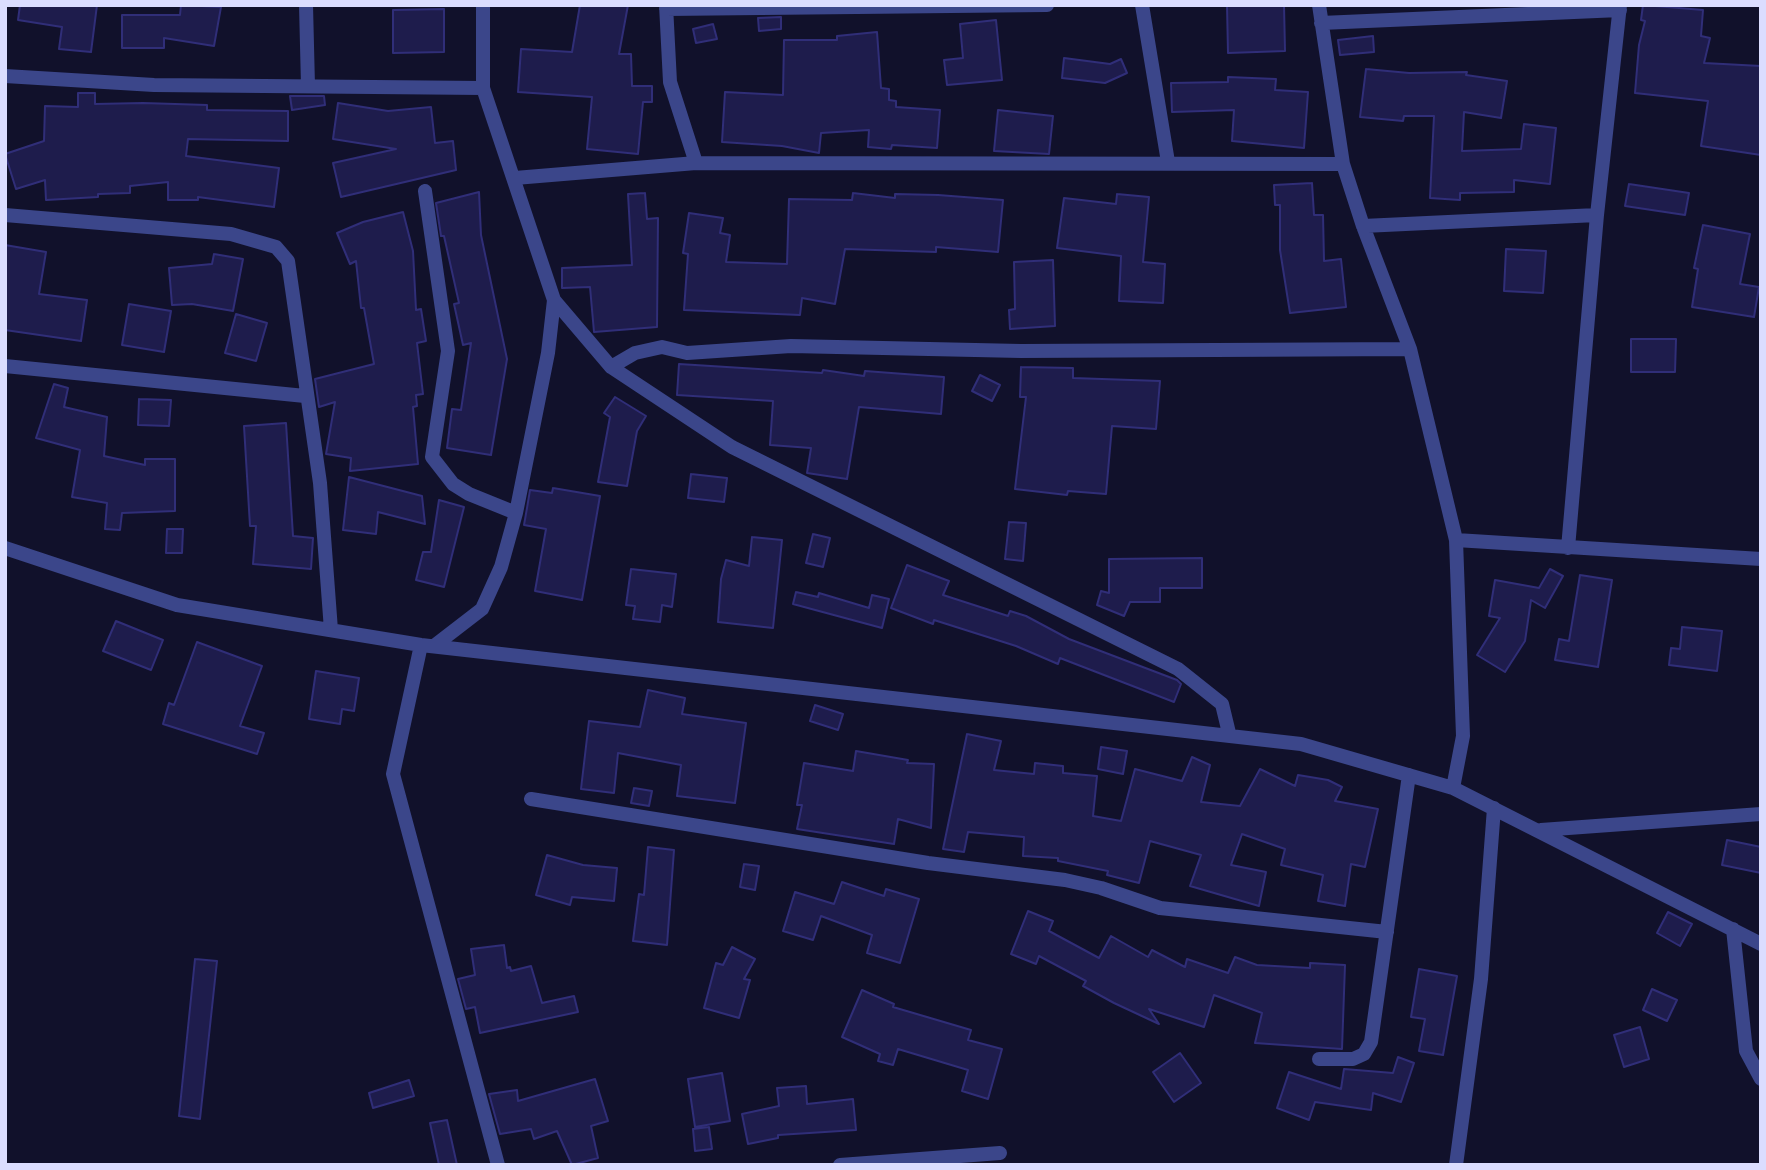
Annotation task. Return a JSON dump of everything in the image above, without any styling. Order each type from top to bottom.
[{"type":"street","points":[[306,5],[308,86]]},
{"type":"street","points":[[484,5],[483,88],[555,300],[611,367],[732,447],[1178,669],[1222,704],[1229,733]]},
{"type":"street","points":[[696,163],[670,82],[666,7],[1047,5]]},
{"type":"street","points":[[1142,5],[1168,162]]},
{"type":"street","points":[[1320,5],[1343,164],[1363,226],[1410,349],[1456,540],[1463,736],[1454,788]]},
{"type":"street","points":[[1321,23],[1620,7],[1597,215],[1568,548]]},
{"type":"street","points":[[5,76],[154,85],[483,88]]},
{"type":"street","points":[[515,178],[696,163],[1343,164]]},
{"type":"street","points":[[425,191],[448,351],[432,457],[453,484],[469,495],[516,513]]},
{"type":"street","points":[[5,215],[231,234],[276,247],[288,261],[305,396],[320,483],[331,630]]},
{"type":"street","points":[[1363,226],[1597,215]]},
{"type":"street","points":[[498,1165],[393,774],[428,645],[482,609],[501,567],[516,513],[548,353],[555,300]]},
{"type":"street","points":[[611,367],[635,353],[662,347],[687,353],[791,346],[1021,351],[1410,349]]},
{"type":"street","points":[[5,366],[305,396]]},
{"type":"street","points":[[1456,540],[1761,559]]},
{"type":"street","points":[[5,548],[177,605],[428,645],[1229,733],[1301,744],[1454,788],[1761,944]]},
{"type":"street","points":[[1318,1059],[1353,1059],[1364,1054],[1371,1042],[1409,775]]},
{"type":"street","points":[[531,799],[928,863],[1065,880],[1101,888],[1160,908],[1387,932]]},
{"type":"street","points":[[1456,1165],[1481,979],[1494,808]]},
{"type":"street","points":[[1539,830],[1761,814]]},
{"type":"street","points":[[1733,929],[1745,1051],[1761,1079]]},
{"type":"street","points":[[840,1165],[1000,1153]]},
{"type":"building","points":[[20,5],[97,5],[91,52],[59,49],[62,27],[18,20]]},
{"type":"building","points":[[181,5],[221,7],[214,46],[164,38],[164,48],[122,48],[122,15],[180,15]]},
{"type":"building","points":[[580,5],[628,5],[619,54],[631,54],[632,86],[652,86],[652,102],[643,102],[638,154],[587,149],[592,97],[518,92],[521,49],[572,52]]},
{"type":"building","points":[[1227,5],[1284,5],[1285,51],[1228,53]]},
{"type":"building","points":[[1643,5],[1703,10],[1701,36],[1710,38],[1704,63],[1761,66],[1761,155],[1701,146],[1708,101],[1635,93],[1639,45],[1645,21],[1641,20]]},
{"type":"building","points":[[444,9],[444,52],[393,53],[393,10]]},
{"type":"building","points":[[781,17],[781,29],[759,31],[758,18]]},
{"type":"building","points":[[996,20],[1002,80],[947,85],[944,60],[963,58],[960,24]]},
{"type":"building","points":[[713,24],[717,39],[696,43],[693,29]]},
{"type":"building","points":[[877,32],[881,88],[889,89],[889,100],[896,101],[896,107],[940,110],[937,148],[892,145],[891,149],[868,147],[869,130],[821,133],[819,153],[782,146],[722,142],[725,92],[783,95],[784,40],[837,40],[837,36]]},
{"type":"building","points":[[1373,36],[1374,52],[1340,55],[1338,40]]},
{"type":"building","points":[[1064,58],[1110,64],[1121,59],[1127,73],[1105,83],[1062,78]]},
{"type":"building","points":[[1366,69],[1409,73],[1467,72],[1466,75],[1507,81],[1501,118],[1464,112],[1462,151],[1521,149],[1524,124],[1556,128],[1550,184],[1514,180],[1514,192],[1460,193],[1460,200],[1430,198],[1434,116],[1404,116],[1403,121],[1360,117]]},
{"type":"building","points":[[1228,77],[1276,79],[1275,90],[1308,92],[1304,148],[1232,141],[1234,110],[1172,112],[1171,83],[1228,82]]},
{"type":"building","points":[[78,93],[95,93],[95,104],[207,105],[207,110],[288,111],[288,141],[188,139],[186,156],[279,168],[274,207],[198,197],[198,200],[168,200],[168,182],[130,186],[130,193],[46,200],[45,180],[16,189],[5,154],[44,141],[45,106],[78,107]]},
{"type":"building","points":[[290,96],[324,96],[325,105],[292,110]]},
{"type":"building","points":[[338,103],[388,111],[431,107],[435,143],[453,141],[456,170],[341,197],[333,163],[396,149],[333,139]]},
{"type":"building","points":[[998,110],[1053,116],[1049,154],[994,151]]},
{"type":"building","points":[[1312,183],[1314,215],[1323,215],[1324,261],[1341,259],[1346,307],[1290,313],[1280,250],[1280,205],[1275,205],[1274,185]]},
{"type":"building","points":[[1629,184],[1689,193],[1685,215],[1625,206]]},
{"type":"building","points":[[479,192],[481,235],[507,359],[491,455],[447,448],[452,409],[461,410],[471,343],[463,345],[454,304],[459,303],[444,236],[441,236],[436,203]]},
{"type":"building","points":[[645,193],[647,219],[658,218],[657,327],[594,332],[590,287],[562,288],[562,268],[632,265],[628,194]]},
{"type":"building","points":[[853,193],[895,198],[895,194],[1003,200],[998,252],[936,247],[936,252],[845,249],[835,304],[802,298],[800,315],[684,310],[688,254],[683,253],[689,213],[723,218],[720,233],[730,235],[726,262],[787,264],[789,199],[852,200]]},
{"type":"building","points":[[1117,194],[1149,197],[1143,262],[1165,264],[1163,303],[1119,301],[1121,256],[1057,248],[1064,198],[1116,204]]},
{"type":"building","points":[[403,212],[413,251],[416,310],[421,309],[426,341],[417,343],[423,394],[416,395],[417,406],[413,407],[418,464],[350,471],[351,458],[326,454],[335,402],[319,407],[315,379],[374,364],[364,308],[361,308],[356,261],[350,264],[337,233],[363,222]]},
{"type":"building","points":[[1703,225],[1750,234],[1740,284],[1759,287],[1754,317],[1692,307],[1698,269],[1694,268]]},
{"type":"building","points":[[5,245],[46,252],[39,294],[87,300],[81,341],[5,330]]},
{"type":"building","points":[[1506,249],[1546,251],[1543,293],[1504,291]]},
{"type":"building","points":[[214,254],[243,259],[233,311],[192,304],[172,305],[169,268],[212,264]]},
{"type":"building","points":[[1053,260],[1055,326],[1010,329],[1009,310],[1015,309],[1014,262]]},
{"type":"building","points":[[129,304],[171,311],[164,352],[122,345]]},
{"type":"building","points":[[236,314],[267,323],[256,361],[225,353]]},
{"type":"building","points":[[1631,339],[1676,339],[1675,372],[1631,372]]},
{"type":"building","points":[[679,364],[822,373],[823,370],[864,376],[865,371],[944,377],[941,414],[859,407],[847,479],[807,473],[811,448],[770,445],[773,401],[677,395]]},
{"type":"building","points":[[1021,367],[1073,368],[1073,378],[1160,381],[1156,429],[1112,426],[1106,494],[1068,491],[1067,495],[1015,489],[1026,397],[1020,397]]},
{"type":"building","points":[[980,375],[1000,385],[992,401],[972,391]]},
{"type":"building","points":[[54,384],[68,388],[64,407],[107,417],[104,456],[145,465],[145,459],[175,459],[175,511],[122,513],[120,530],[105,529],[107,503],[72,497],[80,450],[36,438]]},
{"type":"building","points":[[615,397],[646,416],[637,431],[627,486],[598,482],[610,417],[604,413]]},
{"type":"building","points":[[139,399],[171,400],[169,426],[138,425]]},
{"type":"building","points":[[286,423],[293,536],[313,538],[311,569],[253,564],[256,526],[250,526],[244,426]]},
{"type":"building","points":[[691,474],[727,478],[724,502],[688,498]]},
{"type":"building","points":[[349,477],[422,496],[425,524],[378,512],[376,534],[343,530]]},
{"type":"building","points":[[553,488],[600,496],[582,600],[535,591],[546,529],[524,525],[530,490],[552,493]]},
{"type":"building","points":[[439,500],[464,507],[444,587],[416,580],[423,552],[431,552]]},
{"type":"building","points":[[1009,522],[1026,523],[1023,561],[1005,559]]},
{"type":"building","points":[[167,529],[183,529],[182,553],[166,553]]},
{"type":"building","points":[[813,534],[830,538],[823,567],[806,563]]},
{"type":"building","points":[[752,537],[782,540],[773,628],[718,622],[721,579],[726,560],[749,566]]},
{"type":"building","points":[[1202,558],[1202,588],[1160,588],[1160,602],[1130,602],[1124,616],[1097,605],[1101,591],[1109,593],[1109,559]]},
{"type":"building","points":[[907,565],[949,581],[943,595],[1008,616],[1010,611],[1026,616],[1069,639],[1177,680],[1181,684],[1174,702],[1060,658],[1058,664],[1016,646],[934,620],[933,624],[891,608]]},
{"type":"building","points":[[631,569],[676,574],[672,607],[662,605],[660,622],[633,619],[635,606],[626,605]]},
{"type":"building","points":[[1550,569],[1563,576],[1545,608],[1531,600],[1525,641],[1505,672],[1477,655],[1500,618],[1489,616],[1495,580],[1539,588]]},
{"type":"building","points":[[1580,575],[1612,580],[1598,667],[1555,660],[1559,639],[1569,641]]},
{"type":"building","points":[[796,592],[818,597],[819,593],[869,608],[872,595],[889,599],[882,628],[793,604]]},
{"type":"building","points":[[116,621],[163,640],[151,670],[103,651]]},
{"type":"building","points":[[1682,627],[1722,631],[1717,671],[1669,665],[1671,648],[1680,649]]},
{"type":"building","points":[[197,642],[262,666],[240,726],[264,733],[257,754],[163,724],[169,703],[174,705]]},
{"type":"building","points":[[316,671],[359,678],[354,711],[342,709],[340,724],[309,719]]},
{"type":"building","points":[[648,690],[685,698],[682,714],[746,723],[735,803],[677,796],[681,765],[618,753],[614,793],[581,789],[589,721],[640,727]]},
{"type":"building","points":[[815,705],[843,714],[838,730],[810,721]]},
{"type":"building","points":[[967,734],[1001,741],[994,770],[1034,774],[1035,763],[1063,766],[1063,773],[1097,776],[1093,816],[1121,821],[1135,769],[1182,781],[1192,757],[1210,765],[1201,802],[1240,806],[1260,769],[1295,786],[1298,775],[1328,780],[1342,787],[1335,801],[1378,809],[1365,867],[1351,864],[1345,906],[1318,901],[1323,875],[1281,865],[1285,849],[1242,834],[1231,865],[1266,872],[1259,906],[1190,886],[1201,855],[1150,841],[1139,883],[1107,875],[1108,871],[1058,861],[1058,858],[1023,856],[1024,837],[968,832],[964,852],[943,849]]},
{"type":"building","points":[[1101,747],[1127,751],[1123,774],[1098,769]]},
{"type":"building","points":[[856,751],[908,760],[907,763],[934,764],[931,828],[898,819],[894,844],[797,829],[802,805],[797,805],[804,763],[853,771]]},
{"type":"building","points":[[634,788],[652,791],[649,806],[631,803]]},
{"type":"building","points":[[1727,840],[1761,847],[1761,873],[1722,865]]},
{"type":"building","points":[[648,847],[674,850],[667,945],[633,941],[639,894],[644,895]]},
{"type":"building","points":[[547,855],[583,865],[617,868],[614,901],[572,897],[570,905],[536,895]]},
{"type":"building","points":[[744,864],[759,866],[755,890],[740,887]]},
{"type":"building","points":[[842,882],[884,896],[886,889],[919,899],[900,963],[867,953],[872,935],[821,916],[813,940],[783,931],[795,892],[834,904]]},
{"type":"building","points":[[1028,911],[1053,921],[1049,931],[1099,958],[1111,936],[1148,957],[1152,950],[1185,967],[1187,959],[1228,973],[1235,957],[1257,965],[1310,968],[1310,963],[1345,965],[1342,1049],[1255,1043],[1262,1013],[1214,995],[1204,1027],[1149,1009],[1159,1024],[1083,986],[1086,981],[1039,956],[1036,964],[1011,954]]},
{"type":"building","points":[[1668,912],[1692,924],[1680,946],[1657,933]]},
{"type":"building","points":[[504,945],[507,968],[510,967],[511,971],[531,966],[542,1003],[574,996],[578,1012],[480,1033],[475,1007],[466,1009],[458,979],[475,975],[471,949]]},
{"type":"building","points":[[732,947],[755,959],[744,979],[750,980],[739,1018],[704,1008],[716,963],[723,965]]},
{"type":"building","points":[[195,959],[217,961],[200,1119],[179,1116]]},
{"type":"building","points":[[1419,969],[1457,976],[1443,1055],[1419,1051],[1425,1019],[1411,1017]]},
{"type":"building","points":[[1652,989],[1677,1000],[1667,1021],[1643,1010]]},
{"type":"building","points":[[862,990],[894,1004],[893,1007],[971,1030],[968,1040],[1002,1049],[988,1099],[962,1091],[968,1070],[898,1049],[893,1065],[878,1061],[880,1054],[842,1037]]},
{"type":"building","points":[[1640,1027],[1649,1059],[1624,1067],[1614,1035]]},
{"type":"building","points":[[1180,1053],[1201,1083],[1174,1102],[1153,1072]]},
{"type":"building","points":[[1398,1057],[1414,1063],[1401,1102],[1373,1093],[1371,1110],[1315,1102],[1309,1120],[1277,1108],[1289,1072],[1341,1089],[1344,1069],[1393,1073]]},
{"type":"building","points":[[722,1073],[730,1121],[695,1127],[688,1079]]},
{"type":"building","points":[[595,1079],[608,1121],[591,1126],[598,1158],[572,1165],[557,1131],[534,1139],[531,1129],[500,1134],[489,1094],[517,1090],[518,1101]]},
{"type":"building","points":[[409,1080],[414,1096],[373,1108],[369,1093]]},
{"type":"building","points":[[806,1086],[807,1104],[853,1099],[856,1130],[778,1135],[778,1138],[748,1144],[742,1114],[779,1106],[777,1088]]},
{"type":"building","points":[[447,1120],[457,1165],[439,1165],[430,1123]]},
{"type":"building","points":[[709,1127],[712,1149],[695,1151],[693,1129]]}]
